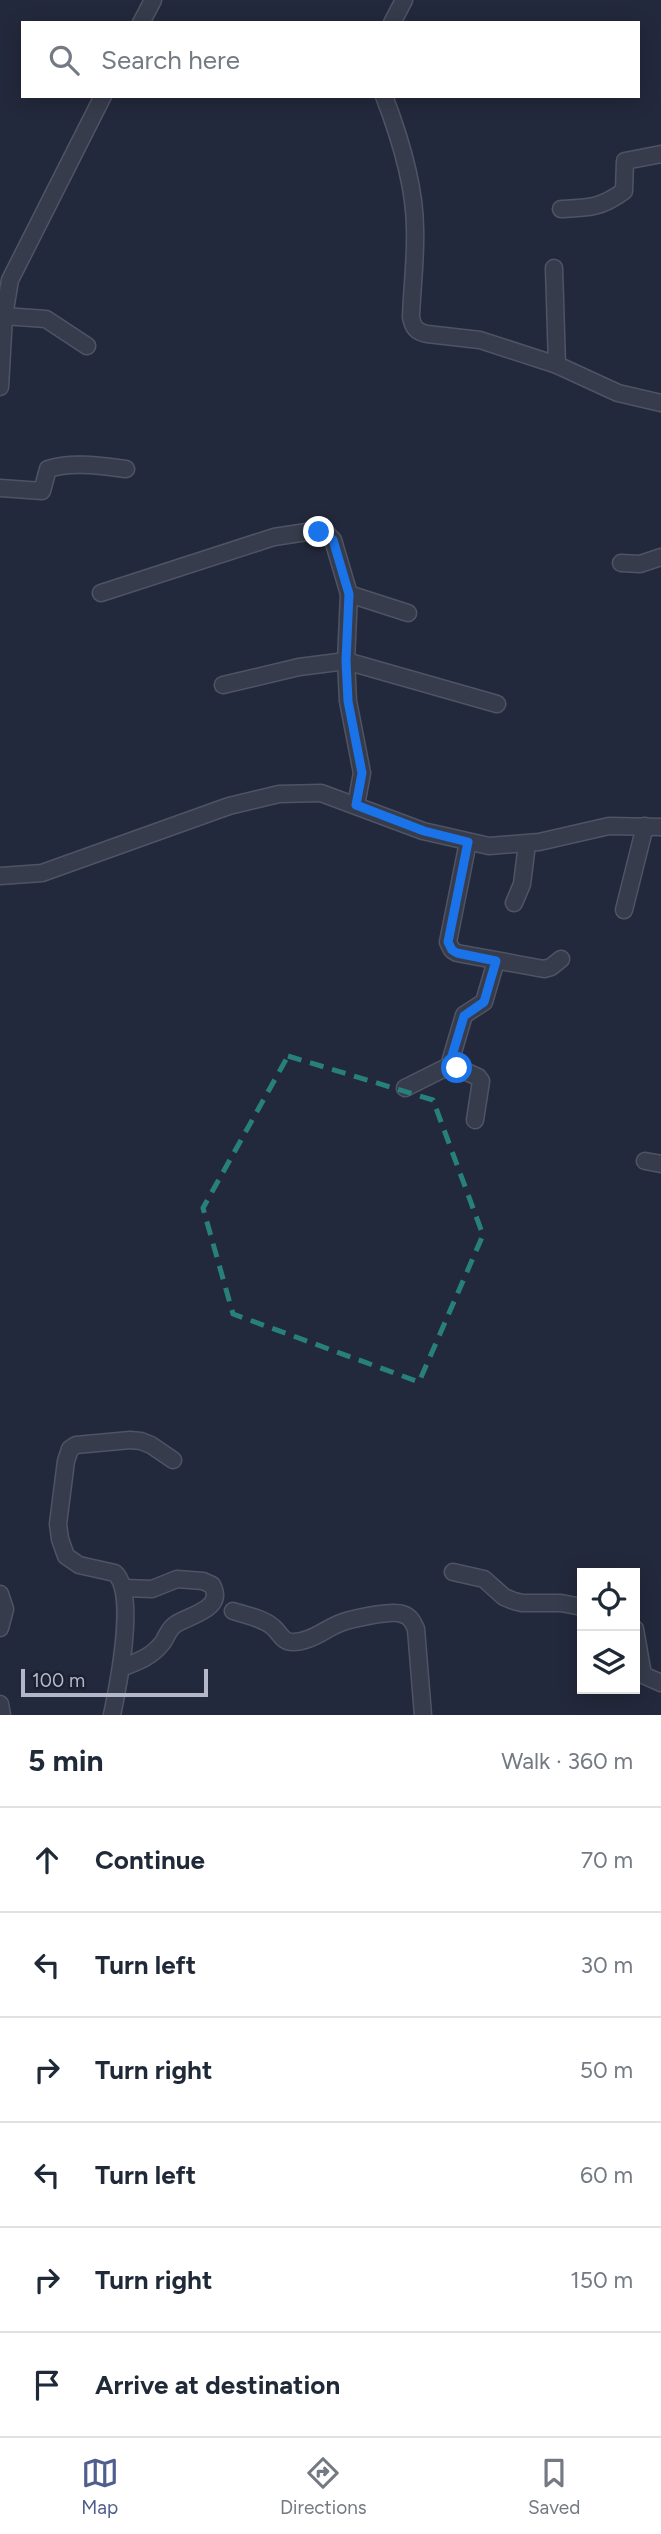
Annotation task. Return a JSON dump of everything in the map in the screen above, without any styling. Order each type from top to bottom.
[{"type":"street","points":[[142,21],[153,0]]},
{"type":"street","points":[[393,21],[404,0]]},
{"type":"street","points":[[0,387],[7,291],[14,271],[102,98]]},
{"type":"street","points":[[385,98],[394,123],[415,228],[412,326],[419,332],[480,340],[556,365],[618,393],[661,404]]},
{"type":"street","points":[[561,209],[593,208],[606,203],[624,191],[625,161],[661,154]]},
{"type":"street","points":[[554,268],[556,365]]},
{"type":"street","points":[[7,316],[46,319],[88,346]]},
{"type":"street","points":[[0,488],[36,492],[44,489],[50,468],[92,466],[126,469]]},
{"type":"street","points":[[101,593],[258,541],[313,531],[327,534],[333,540],[349,594],[346,661],[349,713],[361,764],[356,805]]},
{"type":"street","points":[[621,563],[640,564],[661,557]]},
{"type":"street","points":[[349,594],[408,612]]},
{"type":"street","points":[[223,685],[299,667],[346,661],[497,704]]},
{"type":"street","points":[[0,876],[42,873],[220,809],[268,796],[321,793],[424,831],[489,846],[527,844],[609,826],[653,827],[624,910]]},
{"type":"street","points":[[468,842],[448,942],[452,950],[544,969],[561,959]]},
{"type":"street","points":[[514,902],[522,884],[527,844]]},
{"type":"street","points":[[405,1088],[451,1065],[464,1016],[484,1002],[496,961]]},
{"type":"street","points":[[451,1065],[478,1077],[481,1081],[475,1120]]},
{"type":"street","points":[[112,1715],[121,1668],[125,1626],[124,1588],[115,1573],[83,1567],[66,1556],[58,1524],[66,1461],[70,1449],[76,1445],[130,1440],[151,1445],[173,1460]]},
{"type":"street","points":[[453,1572],[484,1579],[504,1597],[514,1601],[577,1606]]},
{"type":"street","points":[[121,1668],[142,1661],[153,1653],[171,1628],[203,1611],[212,1603],[215,1594],[212,1586],[203,1581],[189,1579],[170,1580],[149,1590],[124,1588]]},
{"type":"street","points":[[0,1594],[5,1609],[0,1628]]},
{"type":"street","points":[[233,1611],[272,1625],[281,1637],[295,1642],[320,1634],[340,1622],[391,1613],[403,1614],[412,1620],[416,1629],[423,1715]]},
{"type":"street","points":[[635,1631],[643,1675],[661,1683]]},
{"type":"street","points":[[0,1704],[2,1715]]},
{"type":"highlighted area","points":[[288,1056],[433,1100],[483,1235],[419,1382],[233,1314],[203,1208]]},
{"type":"route","points":[[319,532],[327,534],[333,540],[349,594],[346,661],[348,701],[362,773],[356,805],[424,831],[468,842],[448,942],[457,953],[496,961],[484,1002],[464,1016],[451,1059],[451,1065],[457,1068]]}]
